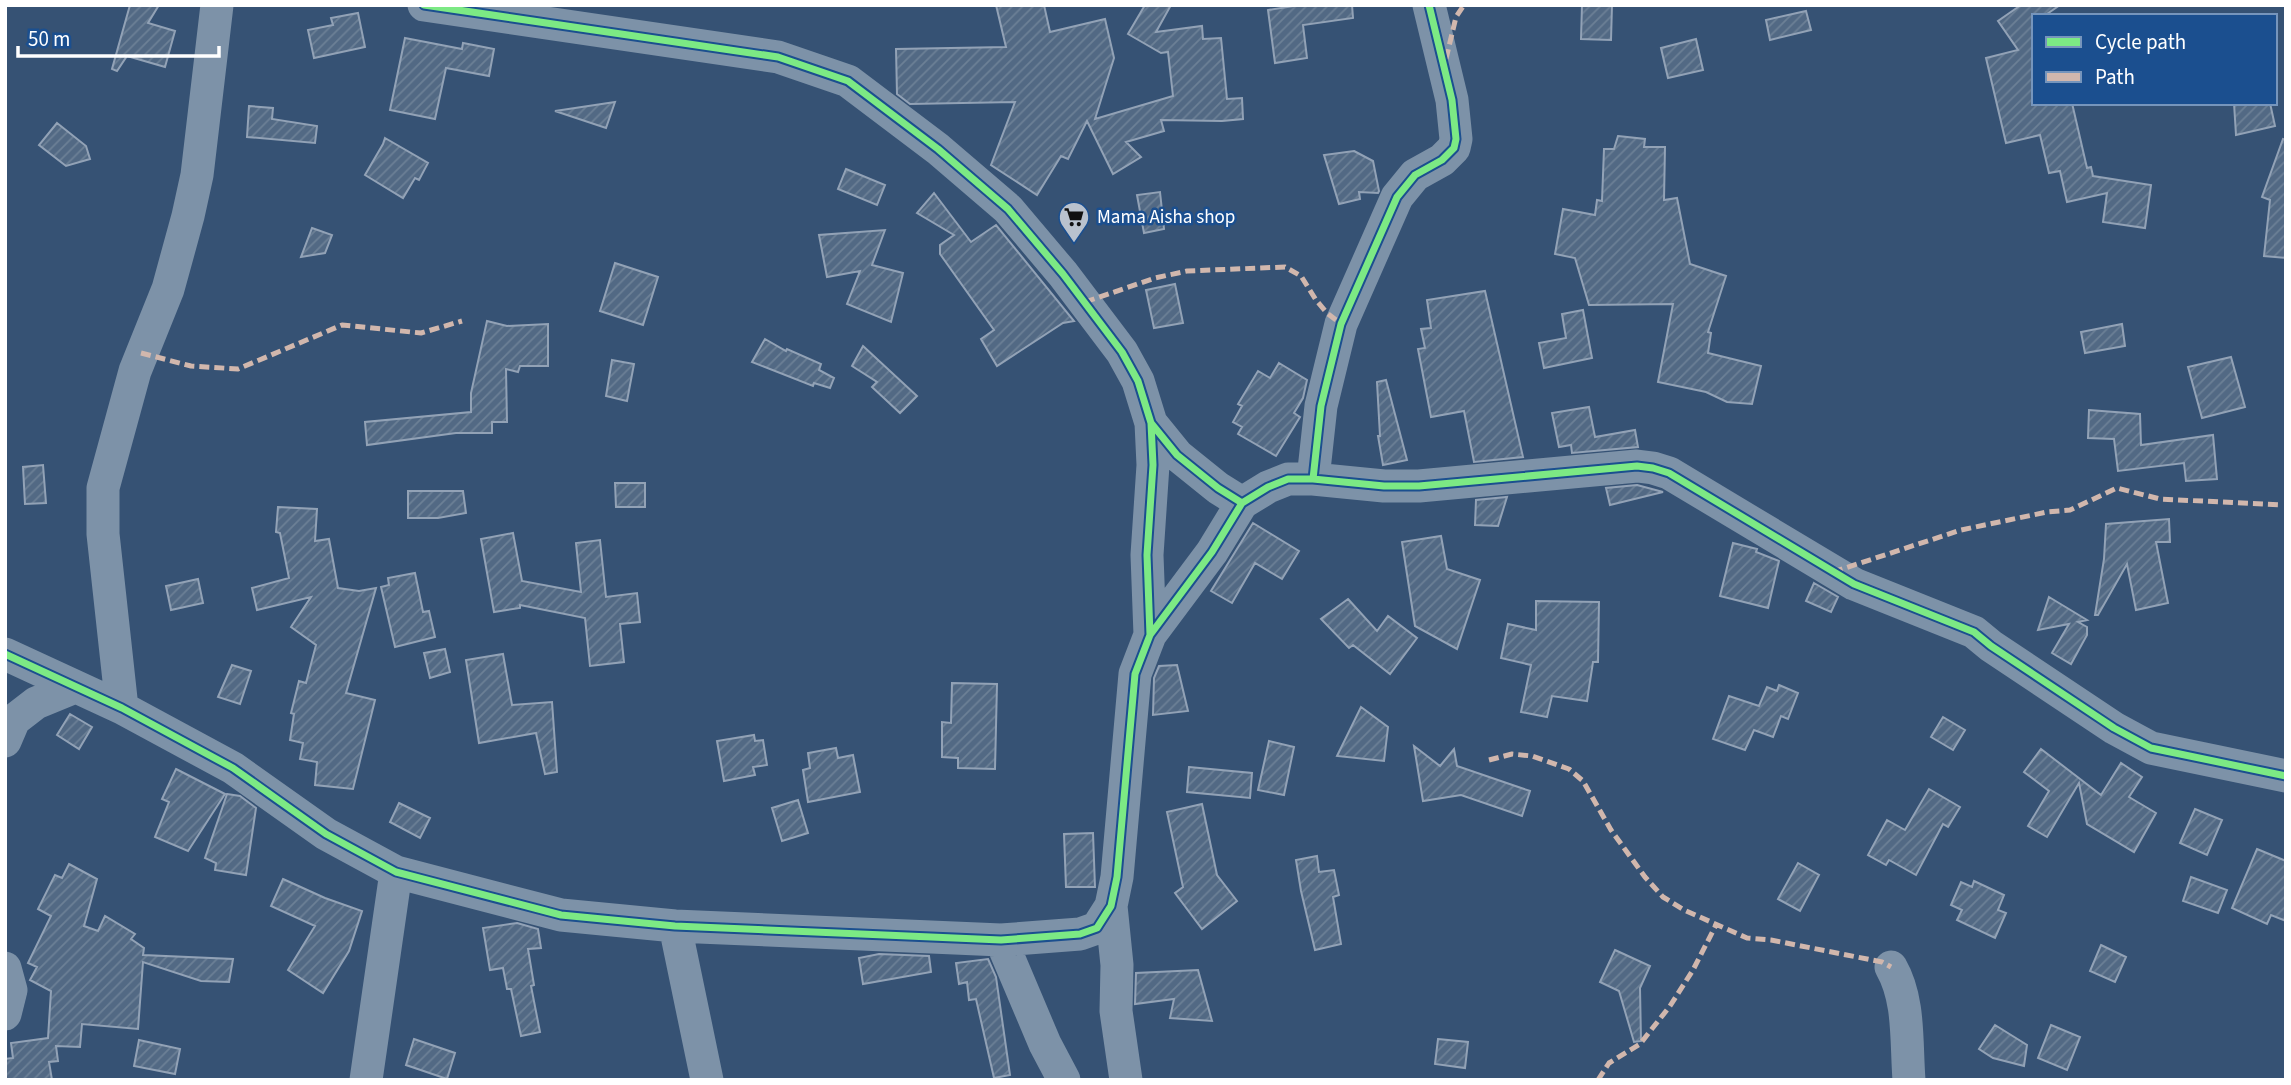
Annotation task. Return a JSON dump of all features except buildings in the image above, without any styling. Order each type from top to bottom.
[{"type":"street","points":[[122,708],[103,534],[103,488],[135,371],[168,289],[188,216],[197,174],[217,5]]},
{"type":"street","points":[[424,5],[778,57],[848,81],[938,149],[1008,209],[1063,274],[1122,352],[1138,381],[1151,423],[1153,465],[1147,555],[1150,635]]},
{"type":"street","points":[[1313,479],[1321,407],[1341,324],[1397,197],[1415,175],[1442,160],[1454,148],[1456,139],[1452,100],[1429,5]]},
{"type":"street","points":[[1151,423],[1177,455],[1218,488],[1242,503]]},
{"type":"street","points":[[1126,1080],[1116,1011],[1117,965],[1111,906],[1117,877],[1135,674],[1150,635],[1212,552],[1242,503],[1287,479],[1419,486],[1602,468],[1653,467],[1669,473],[1854,584],[1974,632],[2114,728],[2151,748],[2286,776]]},
{"type":"street","points":[[5,654],[122,708],[233,768],[326,834],[397,872],[561,915],[676,926],[1001,940],[1080,934],[1097,928],[1111,906]]},
{"type":"street","points":[[5,741],[14,720],[36,703],[75,687]]},
{"type":"street","points":[[366,1080],[397,872]]},
{"type":"street","points":[[676,926],[707,1080]]},
{"type":"street","points":[[1001,940],[1045,1044],[1064,1080]]},
{"type":"street","points":[[1891,967],[1899,981],[1903,997],[1909,1080]]},
{"type":"street","points":[[5,968],[11,990],[5,1014]]},
{"type":"marked path","points":[[1446,59],[1456,17],[1464,5]]},
{"type":"marked path","points":[[1085,302],[1155,278],[1187,271],[1285,267],[1301,276],[1316,300],[1341,324]]},
{"type":"marked path","points":[[141,353],[191,366],[238,369],[342,325],[421,333],[462,321]]},
{"type":"marked path","points":[[1833,572],[1961,530],[2047,512],[2070,510],[2117,488],[2160,499],[2282,505]]},
{"type":"marked path","points":[[1489,760],[1512,754],[1532,756],[1569,769],[1583,781],[1611,830],[1645,877],[1663,897],[1684,910],[1747,938],[1771,940],[1882,962],[1891,967]]},
{"type":"marked path","points":[[1598,1080],[1609,1063],[1640,1044],[1670,1006],[1693,970],[1716,925]]},
{"type":"cycle path","points":[[424,5],[778,57],[848,81],[938,149],[1008,209],[1063,274],[1122,352],[1138,381],[1151,423],[1177,455],[1218,488],[1242,503]]},
{"type":"cycle path","points":[[1313,479],[1321,406],[1341,324],[1397,197],[1415,175],[1442,160],[1454,148],[1456,139],[1452,100],[1429,5]]},
{"type":"cycle path","points":[[1150,635],[1147,555],[1153,465],[1151,423]]},
{"type":"cycle path","points":[[5,654],[122,708],[233,768],[326,834],[396,872],[561,915],[675,926],[1001,940],[1080,934],[1097,928],[1111,906],[1117,877],[1135,674],[1150,635],[1212,552],[1242,503],[1268,487],[1288,479],[1419,486],[1637,466],[1669,473],[1854,584],[1974,632],[2114,728],[2151,748],[2286,776]]},
{"type":"place","name":"Mama Aisha shop","points":[[1074,244]]}]
